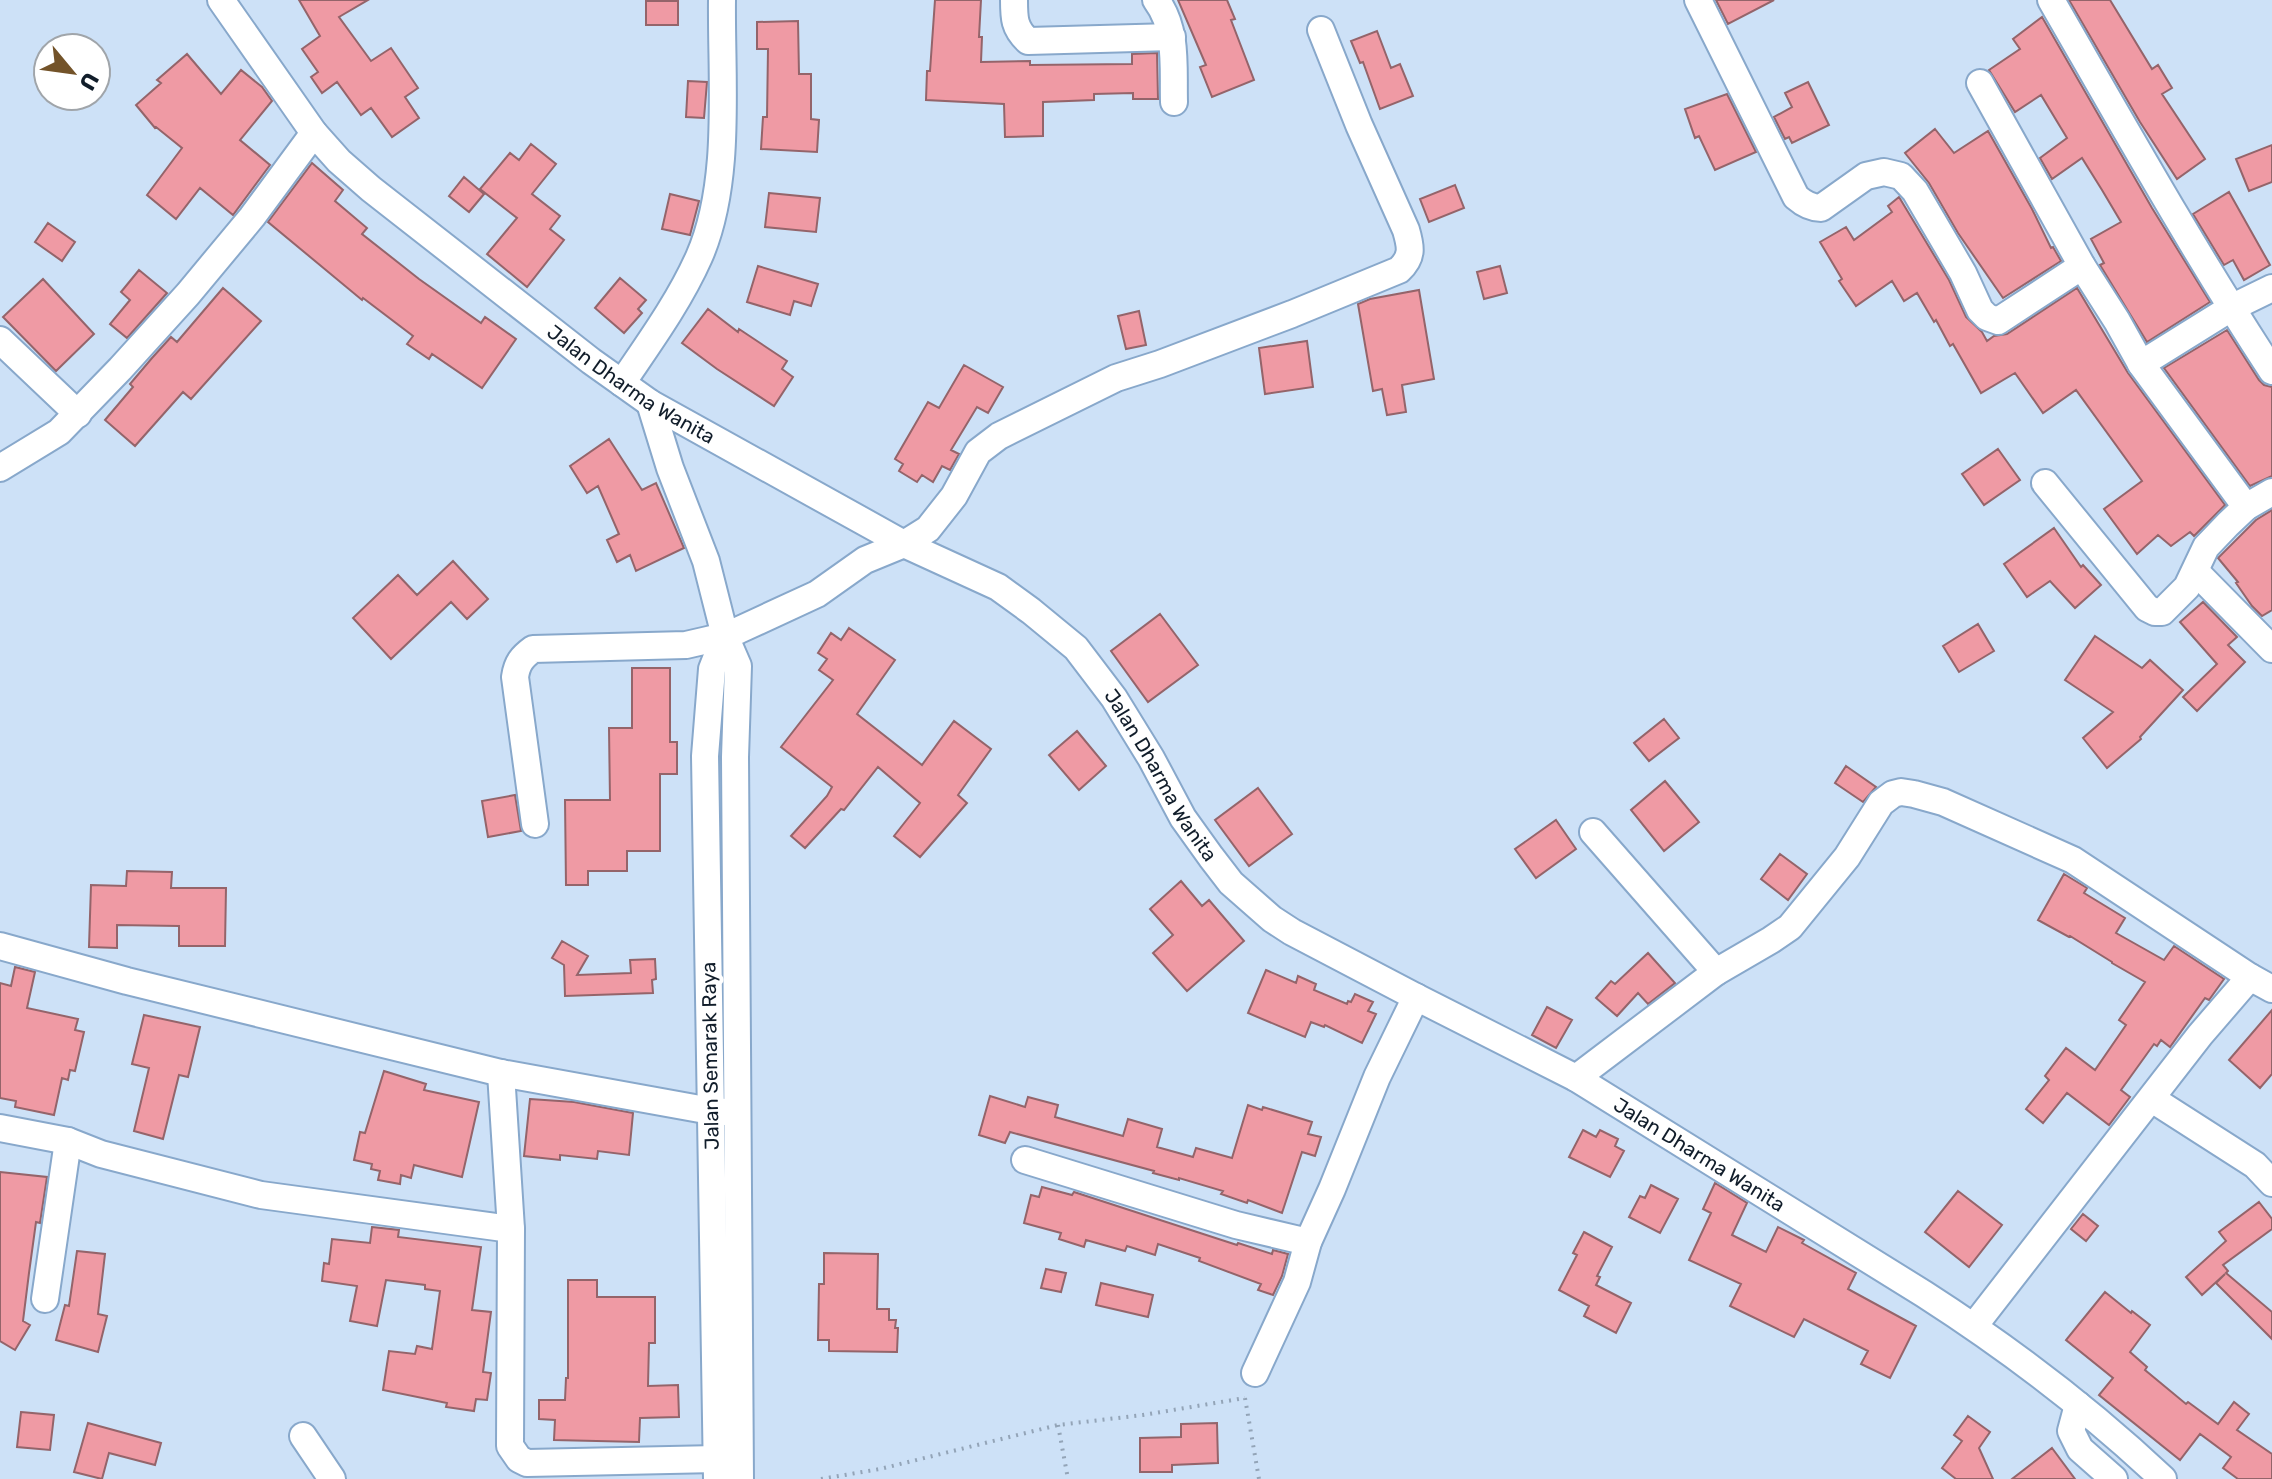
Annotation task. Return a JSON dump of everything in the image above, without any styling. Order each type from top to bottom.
[{"type":"street","name":"Jalan Dharma Wanita","points":[[221,0],[314,133],[339,161],[622,383],[650,403],[904,544],[998,587],[1076,648],[1114,698],[1183,818],[1231,883],[1254,905],[1292,932],[1576,1078],[1974,1326],[2078,1405],[2163,1479]]},
{"type":"street","points":[[622,383],[667,315],[699,256],[714,211],[722,152],[722,0]]},
{"type":"street","points":[[1014,0],[1014,24],[1028,41],[1172,37]]},
{"type":"street","points":[[1156,0],[1164,10],[1172,37],[1174,102]]},
{"type":"street","points":[[1698,0],[1796,197],[1802,202],[1821,208],[1866,176],[1884,172],[1901,176],[1915,191],[1963,273],[1980,310],[1993,320],[2003,319],[2082,266]]},
{"type":"street","points":[[2051,0],[2231,308],[2272,371]]},
{"type":"street","points":[[535,824],[515,677],[522,657],[533,649],[686,645],[725,636],[817,594],[865,560],[904,544],[928,529],[954,496],[978,452],[999,436],[1116,378],[1292,314],[1399,270],[1404,265],[1410,256],[1411,245],[1406,230],[1321,30]]},
{"type":"street","points":[[1980,83],[2082,266],[2141,364],[2246,507]]},
{"type":"street","points":[[0,468],[59,432],[78,414],[188,294],[252,217],[314,133]]},
{"type":"street","points":[[2141,364],[2231,308],[2272,288]]},
{"type":"street","points":[[0,340],[78,414]]},
{"type":"street","name":"Jalan Semarak Raya","points":[[650,403],[670,468],[706,561],[725,636],[738,666],[735,757],[740,1479]]},
{"type":"street","points":[[2045,483],[2147,608],[2155,612],[2162,612],[2187,587],[2206,547],[2246,507],[2272,492]]},
{"type":"street","points":[[2196,572],[2267,636]]},
{"type":"street","name":"Jalan Semarak Raya","points":[[717,1469],[705,756],[712,669],[725,636]]},
{"type":"street","points":[[1576,1078],[1716,972],[1790,927],[1847,857],[1881,803],[1893,794],[1914,794],[1943,802],[2073,860],[2261,983],[2200,1035],[1974,1326]]},
{"type":"street","points":[[1593,832],[1716,972]]},
{"type":"street","points":[[0,946],[127,981],[501,1073],[711,1111],[738,1112]]},
{"type":"street","points":[[1255,1373],[1297,1282],[1308,1242],[1377,1077],[1416,997]]},
{"type":"street","points":[[501,1073],[511,1229],[510,1446],[519,1459],[527,1463],[717,1469]]},
{"type":"street","points":[[2152,1099],[2255,1165],[2272,1183]]},
{"type":"street","points":[[0,1128],[68,1141],[101,1154],[261,1195],[511,1229]]},
{"type":"street","points":[[45,1299],[68,1141]]},
{"type":"street","points":[[1025,1160],[1236,1225],[1308,1242]]},
{"type":"street","points":[[2078,1405],[2071,1431],[2080,1449],[2114,1479]]},
{"type":"street","points":[[303,1436],[332,1479]]},
{"type":"path","points":[[821,1479],[880,1469],[1058,1425],[1245,1398],[1259,1479]]},
{"type":"path","points":[[1058,1425],[1068,1479]]},
{"type":"building","points":[[299,0],[368,0],[339,17],[371,61],[391,48],[418,88],[405,97],[419,118],[392,137],[371,108],[361,115],[337,82],[322,93],[311,77],[318,72],[302,49],[320,36]]},
{"type":"building","points":[[935,0],[981,0],[981,62],[1132,64],[1132,54],[1157,53],[1158,99],[1133,99],[1133,93],[1094,94],[1094,100],[1043,102],[1043,136],[1005,137],[1004,104],[926,100]]},
{"type":"building","points":[[1178,0],[1227,0],[1235,19],[1231,20],[1254,80],[1212,97],[1200,67],[1206,65]]},
{"type":"building","points":[[1716,0],[1774,0],[1728,24]]},
{"type":"building","points":[[2069,0],[2110,0],[2152,69],[2158,65],[2172,88],[2162,94],[2205,159],[2177,179]]},
{"type":"building","points":[[646,1],[678,1],[678,25],[646,25]]},
{"type":"building","points":[[2042,17],[2210,302],[2147,342],[2100,265],[2104,263],[2091,239],[2121,222],[2082,158],[2052,179],[2040,158],[2067,138],[2041,95],[2015,112],[1989,70],[2020,49],[2013,39]]},
{"type":"building","points":[[798,21],[799,74],[811,74],[811,119],[819,120],[817,152],[761,149],[763,117],[767,117],[768,49],[757,49],[757,22]]},
{"type":"building","points":[[1377,31],[1391,68],[1400,64],[1413,96],[1380,109],[1363,62],[1360,63],[1351,41]]},
{"type":"building","points":[[187,54],[221,94],[241,70],[262,87],[272,101],[240,140],[270,165],[233,215],[200,188],[176,219],[147,195],[182,148],[155,128],[136,105],[161,83],[157,80]]},
{"type":"building","points":[[688,81],[707,82],[704,118],[686,117]]},
{"type":"building","points":[[1808,82],[1829,125],[1792,143],[1789,137],[1785,139],[1774,117],[1792,107],[1785,93]]},
{"type":"building","points":[[1727,94],[1756,152],[1715,170],[1699,136],[1695,138],[1685,109]]},
{"type":"building","points":[[1935,129],[1954,153],[1988,131],[2061,261],[2003,298],[1958,233],[1929,183],[1905,153]]},
{"type":"building","points":[[531,144],[556,164],[532,194],[560,216],[550,229],[564,240],[527,287],[487,254],[517,218],[480,189],[510,153],[519,160]]},
{"type":"building","points":[[2272,145],[2272,182],[2249,191],[2236,159]]},
{"type":"building","points":[[312,163],[343,190],[335,201],[367,228],[362,234],[481,323],[485,317],[516,339],[482,388],[432,354],[429,359],[407,344],[413,336],[362,300],[268,222]]},
{"type":"building","points":[[464,177],[484,194],[469,212],[449,196]]},
{"type":"building","points":[[1455,185],[1464,208],[1429,222],[1420,199]]},
{"type":"building","points":[[2229,192],[2270,265],[2244,280],[2233,260],[2224,265],[2193,214]]},
{"type":"building","points":[[769,193],[820,198],[816,232],[765,227]]},
{"type":"building","points":[[670,194],[699,201],[690,235],[662,229]]},
{"type":"building","points":[[1899,197],[1949,280],[1966,317],[1987,341],[1994,336],[2007,334],[2077,288],[2128,373],[2225,505],[2194,536],[2190,532],[2171,546],[2158,535],[2137,554],[2104,509],[2142,481],[2076,390],[2043,413],[2015,373],[1981,393],[1953,344],[1950,346],[1917,293],[1904,301],[1892,281],[1856,306],[1839,281],[1842,279],[1820,242],[1846,227],[1854,240],[1892,212],[1888,206]]},
{"type":"building","points":[[48,223],[75,242],[62,261],[35,242]]},
{"type":"building","points":[[758,266],[818,284],[811,306],[794,301],[790,315],[747,302]]},
{"type":"building","points":[[1500,266],[1507,293],[1484,299],[1477,272]]},
{"type":"building","points":[[139,270],[167,293],[127,338],[110,324],[130,300],[121,292]]},
{"type":"building","points":[[620,278],[646,300],[638,309],[642,313],[624,333],[595,308]]},
{"type":"building","points":[[43,279],[94,334],[56,371],[3,317]]},
{"type":"building","points":[[223,288],[261,321],[191,399],[183,392],[135,446],[105,420],[152,358],[171,337],[177,342]]},
{"type":"building","points":[[1419,290],[1434,379],[1402,385],[1406,412],[1387,415],[1382,389],[1373,391],[1358,304]]},
{"type":"building","points":[[708,309],[738,332],[739,329],[787,361],[782,369],[793,377],[774,406],[682,343]]},
{"type":"building","points":[[1139,311],[1146,345],[1126,349],[1118,316]]},
{"type":"building","points":[[2227,330],[2259,380],[2272,387],[2272,476],[2250,486],[2164,368]]},
{"type":"building","points":[[1307,341],[1313,387],[1265,394],[1259,348]]},
{"type":"building","points":[[964,365],[1003,387],[988,413],[977,407],[951,450],[959,454],[950,470],[942,466],[933,482],[922,475],[917,482],[899,471],[903,464],[895,459],[928,402],[939,408]]},
{"type":"building","points":[[609,439],[642,490],[656,483],[684,548],[636,571],[630,555],[617,562],[607,540],[619,534],[598,486],[587,493],[570,466]]},
{"type":"building","points":[[1998,449],[2020,480],[1984,505],[1962,474]]},
{"type":"building","points":[[2272,510],[2272,610],[2262,616],[2218,558],[2256,520]]},
{"type":"building","points":[[2054,528],[2081,567],[2083,565],[2101,585],[2075,608],[2050,581],[2027,597],[2004,564]]},
{"type":"building","points":[[453,561],[488,599],[467,619],[451,602],[391,659],[353,618],[398,575],[417,595]]},
{"type":"building","points":[[2203,602],[2237,637],[2228,645],[2245,662],[2197,711],[2183,697],[2217,664],[2180,622]]},
{"type":"building","points":[[1160,614],[1198,665],[1148,702],[1111,651]]},
{"type":"building","points":[[1978,624],[1994,651],[1959,672],[1943,646]]},
{"type":"building","points":[[849,628],[895,660],[857,714],[922,765],[954,721],[991,749],[958,795],[967,803],[920,857],[894,836],[920,803],[878,767],[844,810],[841,809],[805,848],[791,836],[832,787],[781,747],[833,680],[819,670],[827,659],[818,653],[831,633],[841,640]]},
{"type":"building","points":[[2095,636],[2142,668],[2150,660],[2183,690],[2141,739],[2107,768],[2083,738],[2113,712],[2065,680]]},
{"type":"building","points":[[632,668],[670,668],[670,742],[677,742],[677,774],[660,774],[660,851],[627,851],[627,871],[588,871],[588,885],[566,885],[565,800],[610,800],[609,728],[632,728]]},
{"type":"building","points":[[1664,719],[1679,738],[1649,761],[1634,743]]},
{"type":"building","points":[[1077,731],[1106,766],[1079,790],[1049,755]]},
{"type":"building","points":[[1846,766],[1876,787],[1863,802],[1835,783]]},
{"type":"building","points":[[1665,781],[1699,822],[1664,851],[1631,810]]},
{"type":"building","points":[[1258,788],[1292,834],[1249,866],[1215,820]]},
{"type":"building","points":[[515,795],[521,831],[488,837],[482,801]]},
{"type":"building","points":[[1556,820],[1576,849],[1536,878],[1515,849]]},
{"type":"building","points":[[1780,854],[1807,874],[1788,900],[1761,879]]},
{"type":"building","points":[[127,871],[172,872],[171,888],[226,888],[225,946],[179,946],[179,926],[117,925],[117,948],[89,947],[91,885],[126,886]]},
{"type":"building","points":[[2064,874],[2087,888],[2084,893],[2125,918],[2116,933],[2164,960],[2174,946],[2224,979],[2209,1000],[2205,998],[2170,1047],[2161,1040],[2157,1046],[2154,1044],[2121,1090],[2130,1097],[2109,1125],[2067,1093],[2043,1123],[2026,1109],[2049,1080],[2045,1076],[2066,1048],[2095,1070],[2126,1025],[2119,1020],[2145,982],[2038,920]]},
{"type":"building","points":[[1181,881],[1202,906],[1209,900],[1244,941],[1187,991],[1153,953],[1173,935],[1150,909]]},
{"type":"building","points":[[562,941],[588,956],[577,975],[631,973],[630,960],[655,959],[653,993],[565,996],[564,965],[552,958]]},
{"type":"building","points":[[1648,953],[1675,983],[1648,1004],[1638,993],[1617,1016],[1596,998],[1611,981],[1615,984]]},
{"type":"building","points":[[15,967],[35,972],[27,1008],[78,1019],[75,1030],[84,1032],[75,1071],[70,1070],[68,1080],[62,1078],[54,1115],[15,1107],[16,1101],[0,1098],[0,983],[11,986]]},
{"type":"building","points":[[1266,970],[1296,983],[1298,976],[1316,984],[1314,990],[1347,1004],[1355,994],[1373,1002],[1368,1011],[1376,1014],[1362,1043],[1325,1025],[1311,1022],[1305,1037],[1248,1013]]},
{"type":"building","points":[[1547,1007],[1572,1020],[1556,1048],[1532,1035]]},
{"type":"building","points":[[2272,1010],[2272,1074],[2260,1088],[2229,1060]]},
{"type":"building","points":[[144,1015],[200,1027],[188,1077],[179,1075],[163,1139],[134,1131],[149,1068],[132,1064]]},
{"type":"building","points":[[384,1071],[426,1084],[424,1090],[479,1102],[462,1177],[414,1165],[411,1178],[401,1175],[400,1184],[378,1180],[380,1171],[371,1169],[372,1164],[354,1160],[360,1132],[365,1133]]},
{"type":"building","points":[[990,1096],[1025,1107],[1028,1097],[1058,1105],[1055,1117],[1123,1136],[1128,1119],[1162,1129],[1157,1147],[1193,1157],[1196,1148],[1232,1158],[1248,1105],[1312,1122],[1308,1134],[1321,1137],[1315,1156],[1302,1152],[1282,1213],[1221,1194],[1223,1191],[1010,1132],[1005,1143],[979,1135]]},
{"type":"building","points":[[530,1099],[574,1102],[633,1113],[629,1155],[598,1151],[597,1159],[560,1155],[560,1160],[524,1156]]},
{"type":"building","points":[[1583,1130],[1596,1137],[1600,1130],[1618,1139],[1615,1146],[1624,1151],[1610,1177],[1569,1157]]},
{"type":"building","points":[[0,1172],[47,1177],[40,1223],[36,1222],[23,1321],[30,1325],[15,1350],[0,1341]]},
{"type":"building","points":[[1715,1183],[1747,1203],[1732,1235],[1766,1252],[1778,1227],[1856,1273],[1848,1289],[1916,1326],[1890,1378],[1861,1364],[1868,1351],[1804,1319],[1794,1337],[1730,1306],[1741,1284],[1689,1260],[1711,1213],[1703,1209]]},
{"type":"building","points":[[1651,1185],[1678,1199],[1660,1233],[1629,1217],[1640,1196],[1645,1198]]},
{"type":"building","points":[[1042,1187],[1072,1195],[1074,1192],[1237,1245],[1272,1254],[1273,1250],[1288,1254],[1282,1276],[1273,1295],[1258,1290],[1261,1284],[1158,1244],[1155,1255],[1127,1246],[1125,1251],[1086,1240],[1084,1247],[1059,1239],[1061,1233],[1024,1223],[1031,1195],[1039,1197]]},
{"type":"building","points":[[1958,1191],[2002,1225],[1969,1267],[1925,1232]]},
{"type":"building","points":[[2259,1202],[2272,1219],[2272,1229],[2223,1265],[2228,1271],[2226,1273],[2272,1312],[2272,1339],[2216,1283],[2225,1274],[2202,1295],[2186,1277],[2226,1241],[2219,1232]]},
{"type":"building","points":[[2083,1214],[2098,1226],[2086,1241],[2071,1229]]},
{"type":"building","points":[[372,1227],[399,1230],[398,1237],[481,1247],[472,1310],[491,1312],[483,1372],[491,1373],[487,1400],[476,1399],[474,1411],[383,1390],[389,1351],[415,1354],[417,1346],[432,1349],[440,1291],[425,1289],[425,1285],[386,1280],[377,1326],[350,1321],[357,1286],[322,1281],[324,1263],[329,1264],[332,1239],[370,1243]]},
{"type":"building","points":[[1584,1232],[1612,1247],[1597,1276],[1600,1277],[1596,1285],[1631,1303],[1616,1333],[1584,1316],[1589,1306],[1559,1290],[1577,1255],[1573,1253]]},
{"type":"building","points":[[77,1251],[105,1254],[98,1314],[107,1316],[98,1352],[56,1340],[65,1305],[69,1306]]},
{"type":"building","points":[[824,1253],[878,1254],[877,1309],[889,1309],[889,1320],[896,1320],[897,1352],[829,1351],[829,1340],[818,1340],[819,1284],[824,1284]]},
{"type":"building","points":[[1046,1269],[1066,1273],[1061,1292],[1041,1288]]},
{"type":"building","points":[[568,1280],[597,1280],[597,1297],[655,1297],[655,1343],[649,1343],[648,1386],[678,1385],[679,1417],[640,1418],[639,1442],[554,1440],[555,1420],[539,1419],[539,1400],[565,1400],[568,1378]]},
{"type":"building","points":[[1101,1283],[1153,1295],[1148,1317],[1096,1305]]},
{"type":"building","points":[[2105,1292],[2150,1325],[2130,1352],[2147,1367],[2145,1370],[2186,1404],[2188,1402],[2218,1424],[2234,1402],[2249,1414],[2237,1430],[2272,1454],[2272,1479],[2238,1479],[2223,1468],[2231,1457],[2200,1434],[2180,1460],[2099,1395],[2113,1378],[2066,1340]]},
{"type":"building","points":[[21,1412],[54,1415],[50,1450],[17,1447]]},
{"type":"building","points":[[1968,1416],[1990,1432],[1979,1448],[1993,1479],[1956,1479],[1942,1468],[1962,1441],[1954,1435]]},
{"type":"building","points":[[88,1423],[161,1443],[155,1465],[109,1453],[102,1479],[74,1472]]},
{"type":"building","points":[[1217,1423],[1218,1463],[1172,1465],[1172,1472],[1140,1472],[1140,1438],[1181,1437],[1181,1424]]},
{"type":"building","points":[[2052,1448],[2075,1479],[2012,1479]]}]
